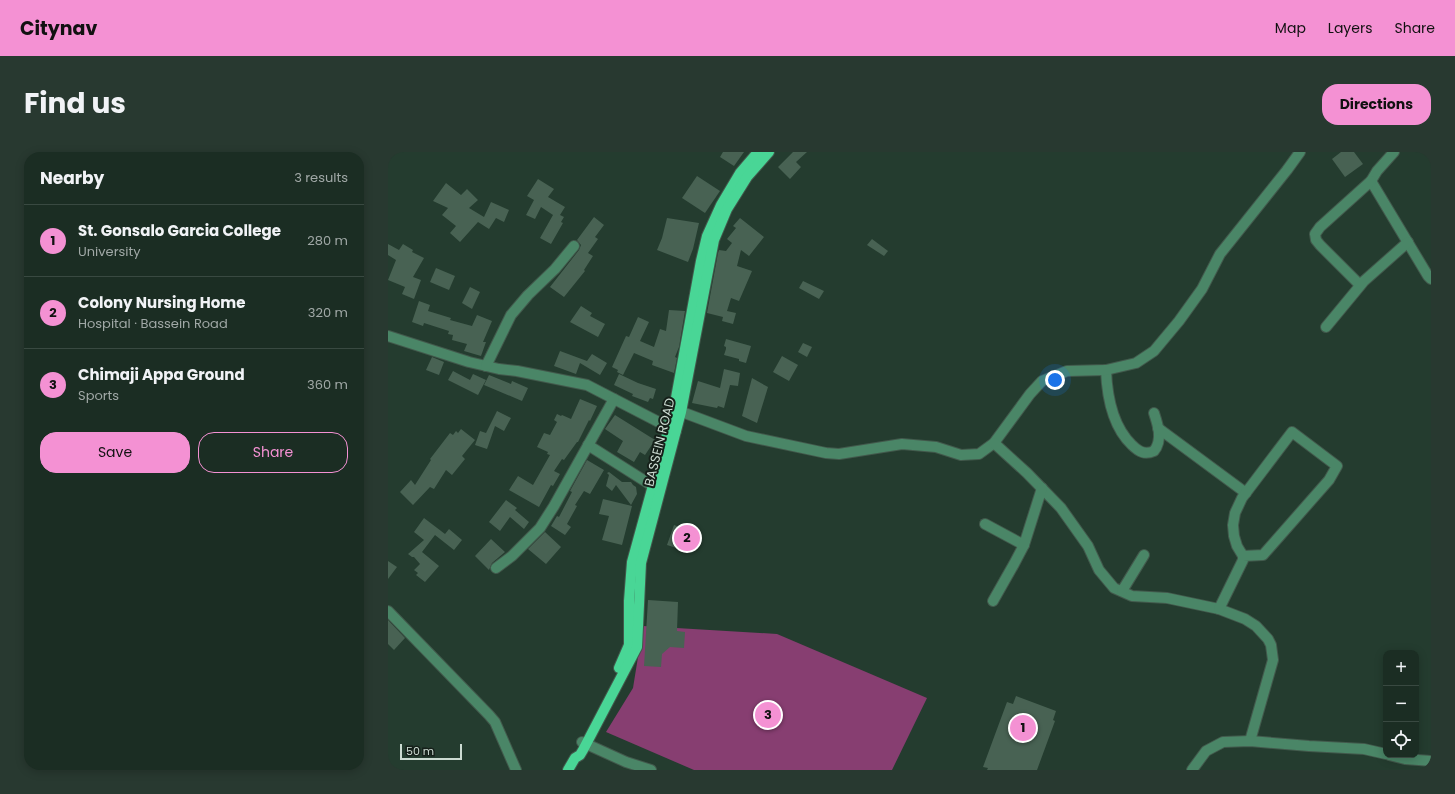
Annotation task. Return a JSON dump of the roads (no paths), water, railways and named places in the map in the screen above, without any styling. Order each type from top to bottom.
[{"type":"main road","name":"BASSEIN ROAD","points":[[677,410],[701,261],[707,236],[721,205],[740,173],[758,152]]},
{"type":"main road","name":"BASSEIN ROAD","points":[[568,770],[576,758],[580,755],[582,746],[637,647],[641,564],[657,488],[677,410],[714,240],[727,209],[747,177],[770,152]]},
{"type":"street","points":[[677,410],[746,436],[826,453],[839,454],[902,444],[936,447],[961,455],[979,454],[994,443],[1042,380],[1068,371],[1106,370],[1136,363],[1154,351],[1179,321],[1202,289],[1220,254],[1288,170],[1300,152]]},
{"type":"street","points":[[1360,285],[1320,245],[1316,240],[1315,234],[1320,227],[1371,181],[1377,171],[1394,152]]},
{"type":"street","points":[[1371,181],[1431,279]]},
{"type":"street","points":[[1326,327],[1360,285],[1408,242]]},
{"type":"street","points":[[486,366],[511,315],[528,295],[555,269],[574,246]]},
{"type":"street","points":[[388,336],[469,362],[587,385],[672,429]]},
{"type":"street","points":[[1106,370],[1107,390],[1118,427],[1126,439],[1137,450],[1145,453],[1154,451],[1158,446],[1158,428],[1154,413]]},
{"type":"street","points":[[496,568],[512,556],[540,528],[614,399]]},
{"type":"street","points":[[1158,428],[1246,493]]},
{"type":"street","points":[[1218,609],[1241,567],[1243,556],[1235,541],[1233,525],[1235,513],[1242,498],[1292,432],[1337,466],[1329,480],[1263,555],[1243,556]]},
{"type":"street","points":[[994,443],[1028,473],[1061,508],[1088,546],[1099,570],[1114,588],[1132,596],[1167,598],[1218,609],[1245,619],[1256,626],[1268,639],[1271,645],[1273,660],[1250,741]]},
{"type":"street","points":[[588,445],[657,488]]},
{"type":"street","points":[[993,600],[1024,545],[1042,488]]},
{"type":"street","points":[[985,524],[1024,545]]},
{"type":"street","points":[[1122,591],[1144,554]]},
{"type":"street","points":[[388,611],[495,722],[516,770]]},
{"type":"street","points":[[1192,770],[1206,751],[1223,742],[1250,741],[1364,749],[1383,754]]},
{"type":"street","points":[[582,746],[640,768],[651,770]]},
{"type":"street","points":[[582,746],[628,770]]},
{"type":"street","points":[[1400,758],[1427,762],[1431,761]]},
{"type":"place","name":"Colony Nursing Home","points":[[687,538]]},
{"type":"place","name":"Chimaji Appa Ground","points":[[768,715]]},
{"type":"place","name":"St. Gonsalo Garcia College","points":[[1023,728]]}]
